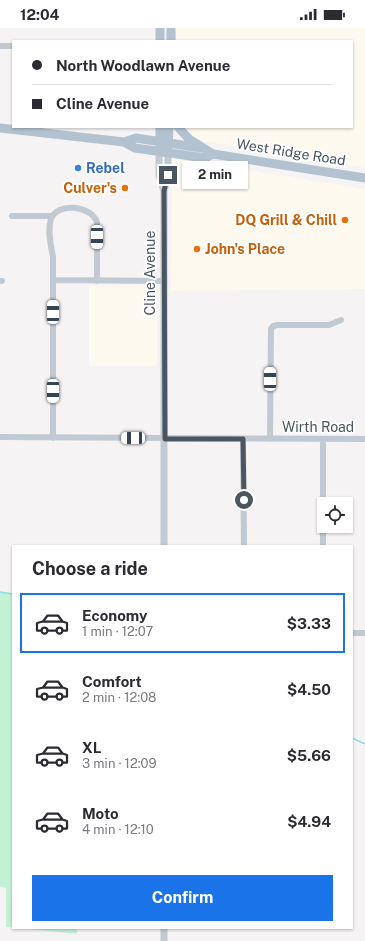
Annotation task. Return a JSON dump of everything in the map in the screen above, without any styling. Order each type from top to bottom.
[{"type":"main road","points":[[160,28],[160,40]]},
{"type":"main road","points":[[171,28],[171,40]]},
{"type":"main road","name":"West Ridge Road","points":[[0,128],[124,142],[136,138],[164,147],[210,152],[365,178]]},
{"type":"main road","name":"Cline Avenue","points":[[160,128],[164,147]]},
{"type":"main road","name":"Cline Avenue","points":[[164,147],[168,128]]},
{"type":"main road","points":[[179,128],[189,139],[210,152]]},
{"type":"street","points":[[0,46],[12,46]]},
{"type":"street","name":"Cline Avenue","points":[[164,147],[168,175],[164,191],[164,545]]},
{"type":"street","points":[[12,216],[52,216],[58,212],[72,208],[85,210],[95,217],[97,222],[97,281]]},
{"type":"street","points":[[52,216],[50,221],[50,240],[53,257],[53,438]]},
{"type":"street","points":[[53,280],[164,281]]},
{"type":"street","points":[[270,439],[270,331],[277,325],[329,325],[341,320]]},
{"type":"street","name":"Wirth Road","points":[[0,437],[365,439]]},
{"type":"street","points":[[243,439],[244,545]]},
{"type":"street","points":[[323,439],[323,545]]},
{"type":"street","points":[[353,633],[365,633]]},
{"type":"street","points":[[164,929],[164,941]]},
{"type":"shaded area","points":[[176,28],[365,28],[365,168],[202,141],[192,138],[182,128],[353,128],[353,40],[176,40]]},
{"type":"shaded area","points":[[172,157],[365,189],[365,289],[171,291]]},
{"type":"shaded area","points":[[89,285],[157,285],[157,366],[89,366]]},
{"type":"green space","points":[[0,592],[12,593],[12,927],[6,927],[6,888],[0,887]]},
{"type":"green space","points":[[29,929],[77,929],[77,934]]},
{"type":"waterway","points":[[0,592],[12,594]]},
{"type":"waterway","points":[[353,738],[365,744]]},
{"type":"place","name":"Rebel","points":[[78,168]]},
{"type":"place","name":"Culver's","points":[[125,188]]},
{"type":"place","name":"DQ Grill & Chill","points":[[345,220]]},
{"type":"place","name":"John's Place","points":[[197,249]]},
{"type":"route","points":[[168,175],[164,191],[165,439],[243,439],[244,500]]}]
